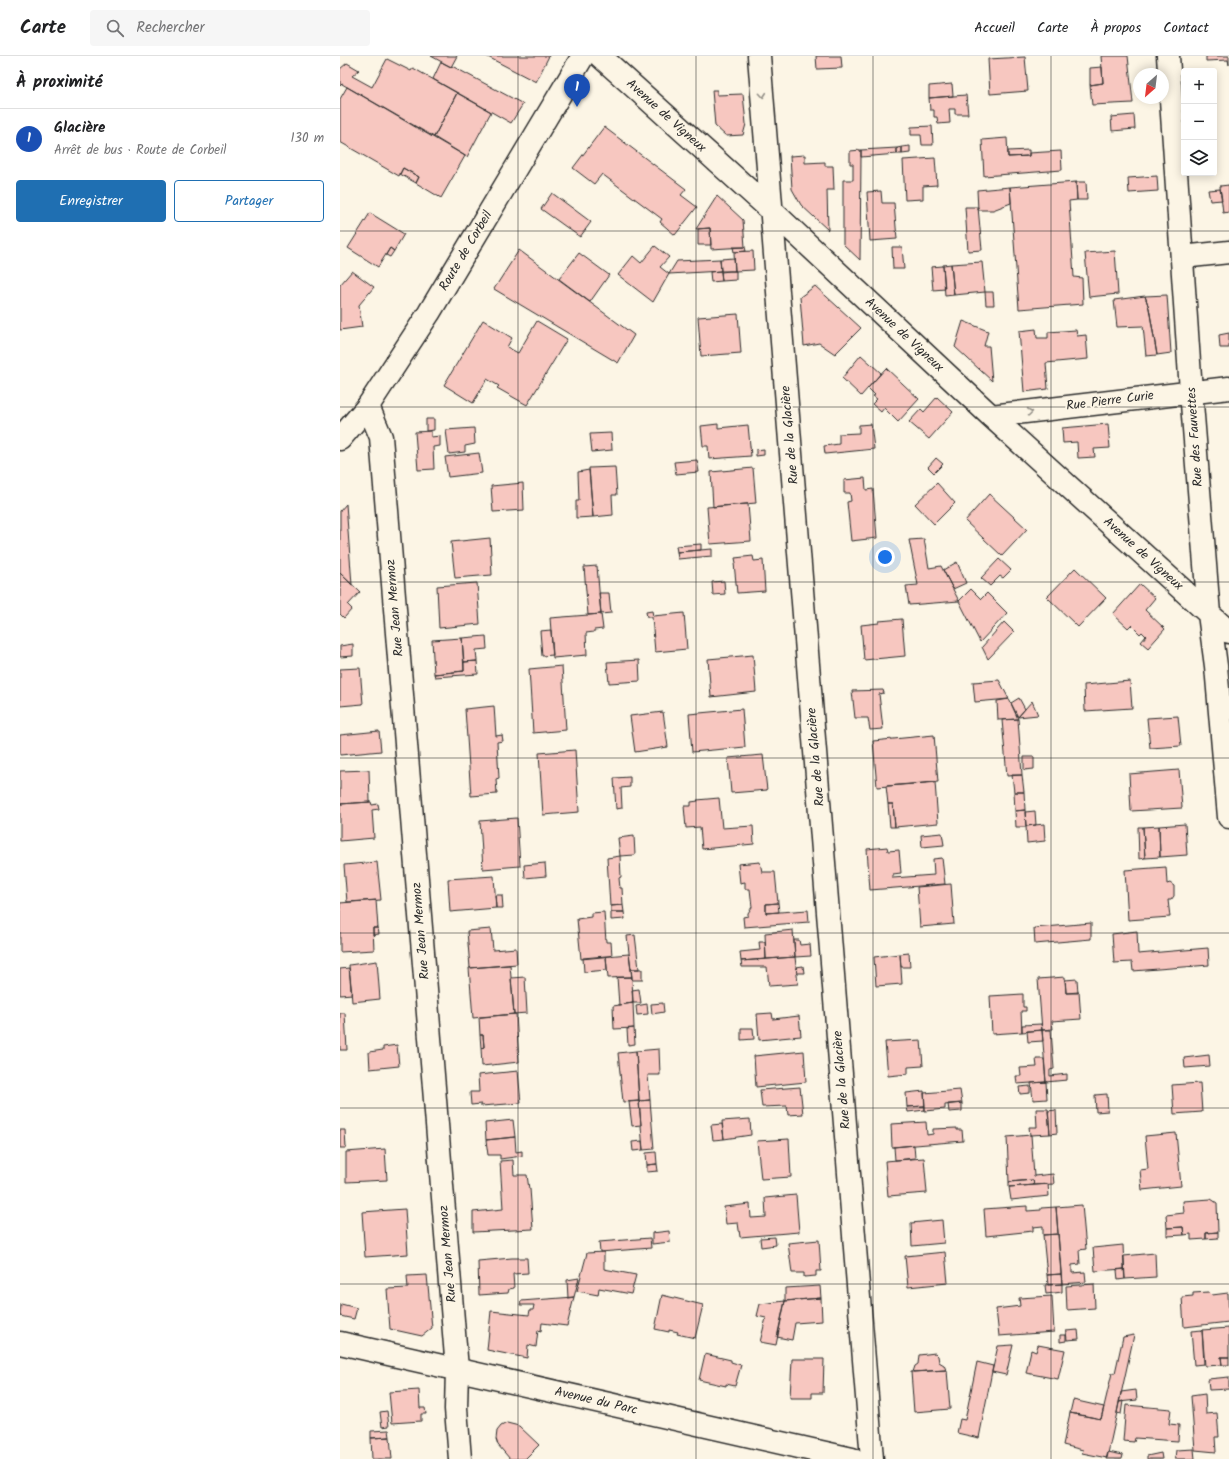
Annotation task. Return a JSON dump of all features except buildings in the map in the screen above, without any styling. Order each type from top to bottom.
[{"type":"street","name":"Route de Corbeil","points":[[340,439],[368,406],[429,313],[583,56]]},
{"type":"street","name":"Avenue de Vigneux","points":[[600,56],[772,211],[992,416],[1229,632]]},
{"type":"street","name":"Rue de la Glacière","points":[[759,56],[872,1459]]},
{"type":"street","name":"Rue des Fauvettes","points":[[1168,56],[1191,391],[1209,614],[1216,666],[1229,817]]},
{"type":"street","points":[[1182,257],[1229,252]]},
{"type":"street","name":"Rue Pierre Curie","points":[[992,416],[1191,391],[1229,388]]},
{"type":"street","name":"Rue Jean Mermoz","points":[[368,406],[381,437],[457,1369],[456,1408],[460,1459]]},
{"type":"street","name":"Avenue du Parc","points":[[340,1343],[852,1459]]},
{"type":"place","name":"Glacière","points":[[577,107]]}]
